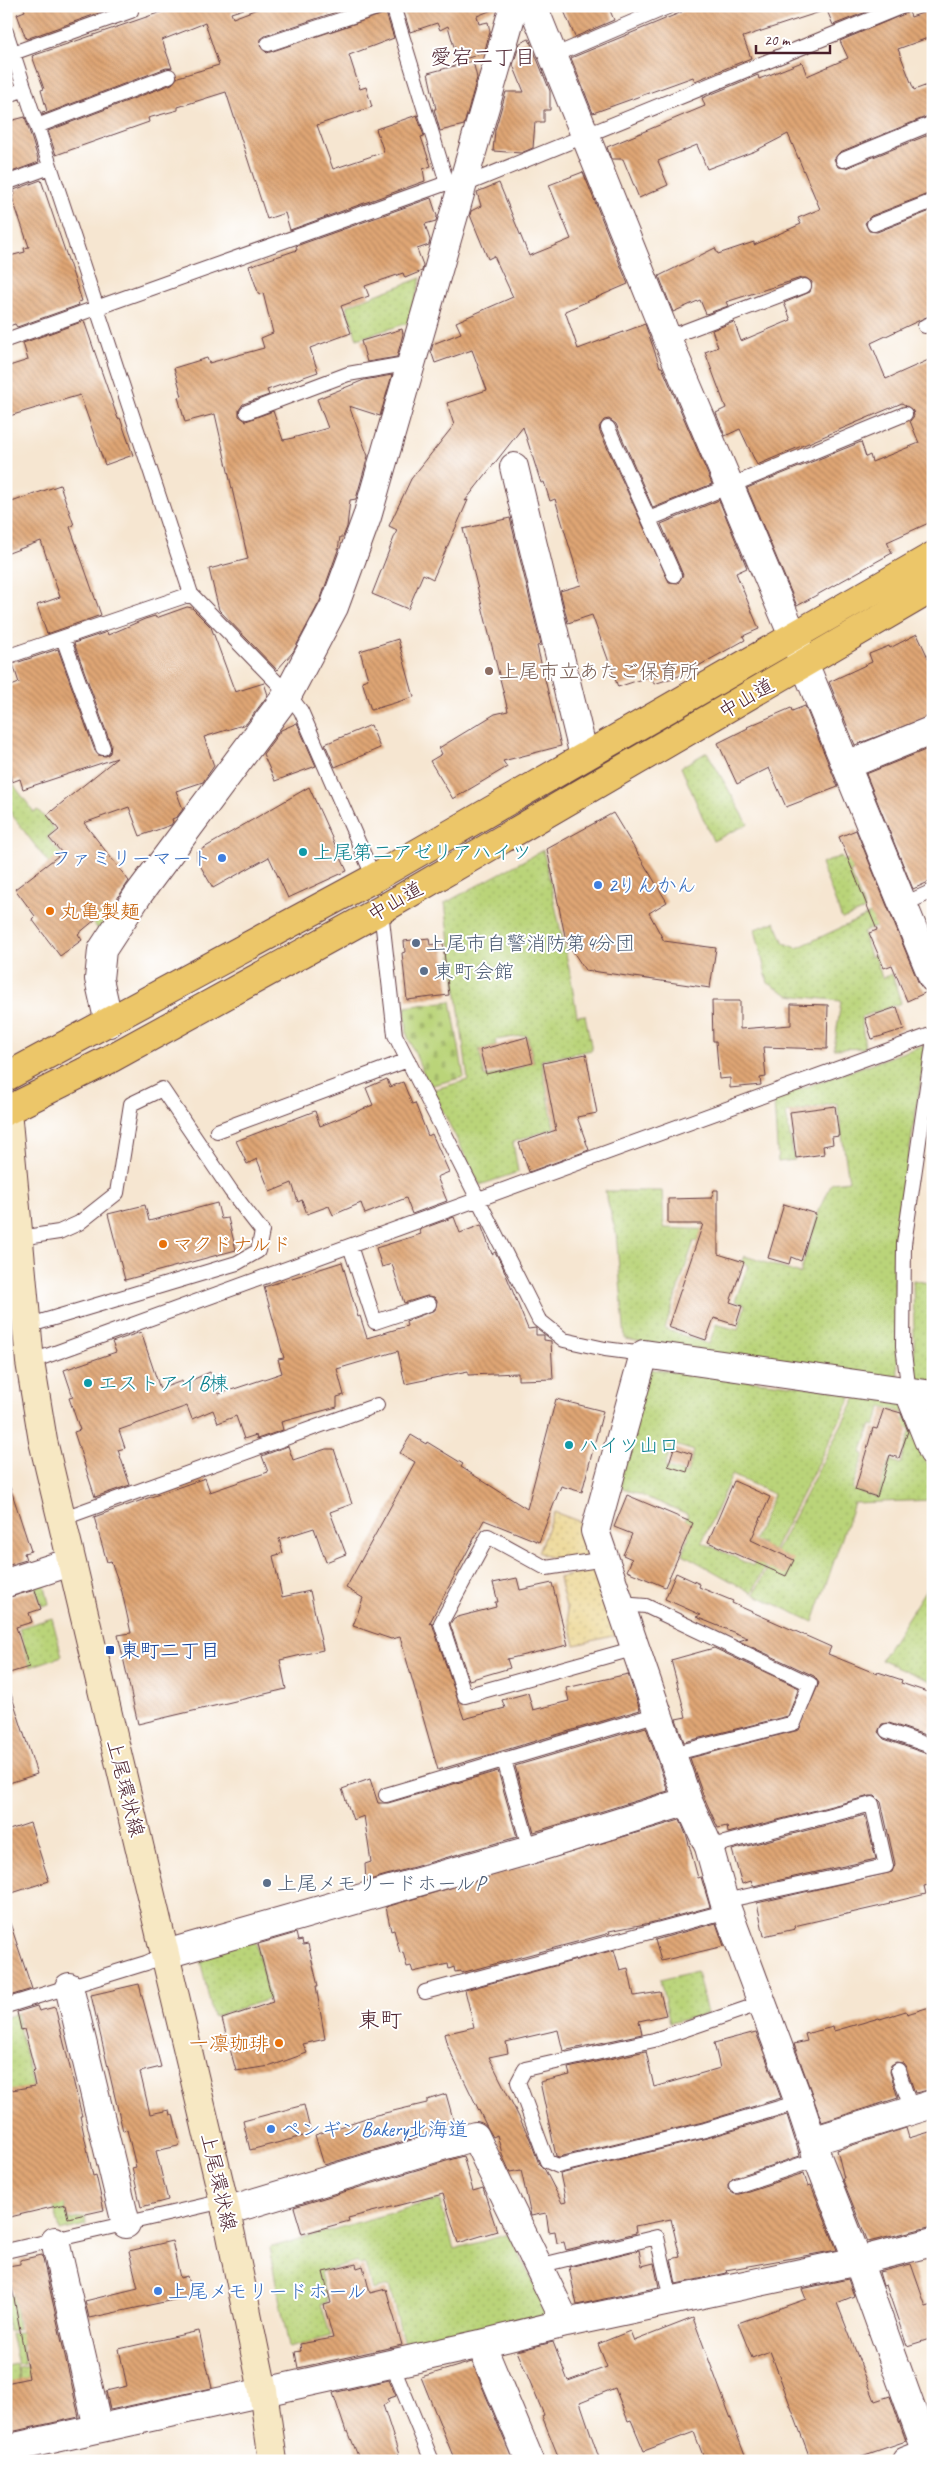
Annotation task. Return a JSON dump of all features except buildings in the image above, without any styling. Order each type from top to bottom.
[{"type":"highway","name":"中山道","points":[[6,1077],[374,878],[933,556]]},
{"type":"highway","name":"中山道","points":[[6,1110],[108,1060],[381,910],[933,588]]},
{"type":"main road","name":"上尾環状線","points":[[6,1110],[30,1362],[44,1441],[71,1562],[225,2206],[263,2391],[273,2461]]},
{"type":"street","points":[[109,1023],[99,979],[102,950],[138,895],[288,694],[337,598],[367,517],[411,364],[455,184],[514,6]]},
{"type":"street","points":[[533,6],[728,487],[794,636],[933,978]]},
{"type":"street","points":[[514,468],[584,756]]},
{"type":"street","points":[[847,765],[933,730]]},
{"type":"street","points":[[921,2458],[858,2261],[815,2150],[726,1906],[708,1847],[688,1801],[595,1531],[644,1354],[921,1394],[933,1452]]},
{"type":"street","points":[[6,1583],[71,1562]]},
{"type":"street","points":[[166,1954],[530,1850],[688,1801]]},
{"type":"street","points":[[68,1987],[126,2224]]},
{"type":"street","points":[[815,2150],[922,2108]]},
{"type":"street","points":[[225,2206],[475,2136],[566,2323]]},
{"type":"street","points":[[54,2241],[98,2428]]},
{"type":"street","points":[[6,2449],[481,2344],[671,2299],[858,2261],[933,2242]]},
{"type":"street","points":[[481,2344],[530,2461]]},
{"type":"lane","points":[[268,44],[382,6]]},
{"type":"lane","points":[[393,6],[455,184]]},
{"type":"lane","points":[[553,56],[670,6]]},
{"type":"lane","points":[[6,340],[455,184],[585,135],[903,6]]},
{"type":"lane","points":[[13,53],[131,11]]},
{"type":"lane","points":[[6,32],[191,594],[288,694],[301,711],[374,878]]},
{"type":"lane","points":[[37,126],[169,76]]},
{"type":"lane","points":[[6,96],[25,89]]},
{"type":"lane","points":[[843,160],[933,123]]},
{"type":"lane","points":[[6,183],[50,167]]},
{"type":"lane","points":[[874,224],[933,201]]},
{"type":"lane","points":[[667,338],[804,286]]},
{"type":"lane","points":[[246,412],[348,374],[411,364]]},
{"type":"lane","points":[[649,519],[905,414]]},
{"type":"lane","points":[[608,428],[674,576]]},
{"type":"lane","points":[[6,657],[191,594]]},
{"type":"lane","points":[[63,638],[102,748]]},
{"type":"lane","points":[[904,904],[933,891]]},
{"type":"lane","points":[[381,910],[395,1035],[539,1320],[564,1340],[604,1349],[644,1354]]},
{"type":"lane","points":[[30,1362],[933,1034]]},
{"type":"lane","points":[[921,1394],[903,1346],[904,1244],[933,1045]]},
{"type":"lane","points":[[217,1130],[408,1060]]},
{"type":"lane","points":[[19,1238],[59,1232],[79,1223],[117,1193],[132,1104],[162,1089],[231,1191],[262,1231],[258,1251],[237,1262],[27,1326]]},
{"type":"lane","points":[[350,1246],[375,1322],[429,1304]]},
{"type":"lane","points":[[61,1519],[377,1405]]},
{"type":"lane","points":[[605,1559],[546,1568],[488,1536],[441,1623],[465,1696],[636,1648]]},
{"type":"lane","points":[[620,1604],[646,1606],[810,1684],[794,1723],[672,1754]]},
{"type":"lane","points":[[386,1795],[658,1714]]},
{"type":"lane","points":[[887,1731],[933,1747]]},
{"type":"lane","points":[[504,1760],[530,1850]]},
{"type":"lane","points":[[425,1992],[726,1906],[886,1866],[872,1804],[708,1847]]},
{"type":"lane","points":[[6,2006],[166,1954]]},
{"type":"lane","points":[[762,2004],[654,2040],[525,2069],[518,2082],[547,2161],[558,2166],[705,2130],[799,2102]]},
{"type":"lane","points":[[898,2070],[922,2108]]},
{"type":"lane","points":[[736,2186],[815,2150]]},
{"type":"lane","points":[[6,2251],[126,2224],[225,2206]]},
{"type":"lane","points":[[538,2266],[657,2237],[671,2299]]},
{"type":"lane","points":[[392,2364],[432,2461]]},
{"type":"green space","points":[[421,278],[408,323],[357,339],[346,306]]},
{"type":"green space","points":[[707,752],[748,824],[713,841],[681,767]]},
{"type":"green space","points":[[13,784],[34,812],[38,810],[55,830],[47,838],[71,866],[75,863],[111,915],[98,929],[6,807],[6,785]]},
{"type":"green space","points":[[543,850],[570,973],[577,1016],[585,1015],[592,1050],[541,1060],[554,1128],[513,1142],[518,1172],[480,1185],[432,1090],[468,1080],[445,903]],"holes":[[[527,1035],[534,1062],[523,1064],[523,1067],[485,1077],[479,1050],[496,1045],[495,1040]]]},
{"type":"green space","points":[[871,850],[875,861],[850,872],[865,910],[842,919],[821,864],[841,856],[844,861]]},
{"type":"green space","points":[[892,904],[898,918],[863,932],[870,957],[875,955],[882,978],[892,974],[901,1003],[861,1017],[865,1048],[834,1049],[841,1001],[789,995],[768,983],[755,929],[775,922],[784,943],[797,948]]},
{"type":"green space","points":[[451,1001],[464,1077],[429,1086],[407,1035],[405,1007]]},
{"type":"green space","points":[[924,1045],[926,1048],[894,1249],[898,1378],[890,1383],[625,1339],[616,1233],[605,1191],[662,1191],[664,1228],[718,1230],[713,1246],[694,1241],[665,1329],[709,1344],[716,1324],[738,1330],[745,1305],[735,1301],[748,1266],[742,1263],[745,1256],[800,1274],[819,1211],[832,1183],[849,1181],[837,1103],[786,1113],[794,1160],[778,1162],[774,1102],[780,1096]]},
{"type":"green space","points":[[913,1280],[933,1284],[933,1386],[915,1381]]},
{"type":"green space","points":[[649,1369],[854,1392],[752,1593],[683,1554],[689,1536],[680,1533],[688,1514],[618,1486]],"holes":[[[672,1444],[694,1451],[687,1474],[665,1467]],[[732,1475],[774,1494],[754,1540],[763,1544],[753,1566],[702,1542]]]},
{"type":"green space","points":[[857,1395],[900,1399],[933,1477],[933,1500],[854,1503],[813,1622],[754,1594]],"holes":[[[882,1406],[903,1413],[905,1416],[903,1426],[911,1429],[900,1464],[890,1460],[877,1498],[852,1489],[864,1454],[861,1453],[871,1425],[875,1426]]]},
{"type":"green space","points":[[933,1578],[933,1682],[881,1660]]},
{"type":"green space","points":[[44,1582],[49,1604],[42,1606],[34,1584]]},
{"type":"green space","points":[[52,1618],[62,1656],[30,1667],[19,1628]]},
{"type":"green space","points":[[255,1939],[269,1999],[213,2017],[199,1955]]},
{"type":"green space","points":[[697,1971],[707,2014],[670,2023],[660,1980]]},
{"type":"green space","points":[[16,2014],[36,2099],[6,2149],[6,2017]]},
{"type":"green space","points":[[49,2186],[64,2202],[68,2220],[85,2217],[86,2225],[60,2231]]},
{"type":"green space","points":[[439,2199],[454,2249],[509,2234],[548,2312],[542,2322],[406,2352],[389,2286],[372,2290],[365,2264],[359,2265],[357,2261],[320,2272],[327,2302],[321,2304],[331,2336],[289,2347],[269,2248]]},
{"type":"green space","points":[[14,2295],[18,2329],[8,2331],[6,2297]]},
{"type":"green space","points":[[24,2331],[26,2343],[21,2345],[25,2364],[18,2365],[11,2334]]},
{"type":"green space","points":[[16,2364],[23,2397],[18,2368],[30,2366],[32,2378],[24,2400],[32,2438],[6,2445],[6,2366]]},
{"type":"sand","points":[[554,1512],[586,1524],[594,1555],[580,1559],[565,1560],[538,1552]]},
{"type":"sand","points":[[600,1568],[616,1635],[575,1645],[559,1578]]},
{"type":"place","name":"上尾市立あたご保育所","points":[[489,671]]},
{"type":"place","name":"上尾第二アゼリアハイツ","points":[[303,852]]},
{"type":"place","name":"ファミリーマート","points":[[222,858]]},
{"type":"place","name":"2りんかん","points":[[598,885]]},
{"type":"place","name":"丸亀製麺","points":[[50,911]]},
{"type":"place","name":"上尾市自警消防第4分団","points":[[416,943]]},
{"type":"place","name":"東町会館","points":[[424,971]]},
{"type":"place","name":"マクドナルド","points":[[163,1244]]},
{"type":"place","name":"エストアイB棟","points":[[88,1383]]},
{"type":"place","name":"ハイツ山口","points":[[569,1445]]},
{"type":"place","name":"東町二丁目","points":[[110,1650]]},
{"type":"place","name":"上尾メモリードホールP","points":[[267,1883]]},
{"type":"place","name":"一凛珈琲","points":[[279,2043]]},
{"type":"place","name":"ペンギンBakery北海道","points":[[271,2129]]},
{"type":"place","name":"上尾メモリードホール","points":[[158,2291]]},
{"type":"district","name":"愛宕二丁目","points":[[483,57]]},
{"type":"district","name":"東町","points":[[380,2019]]}]
